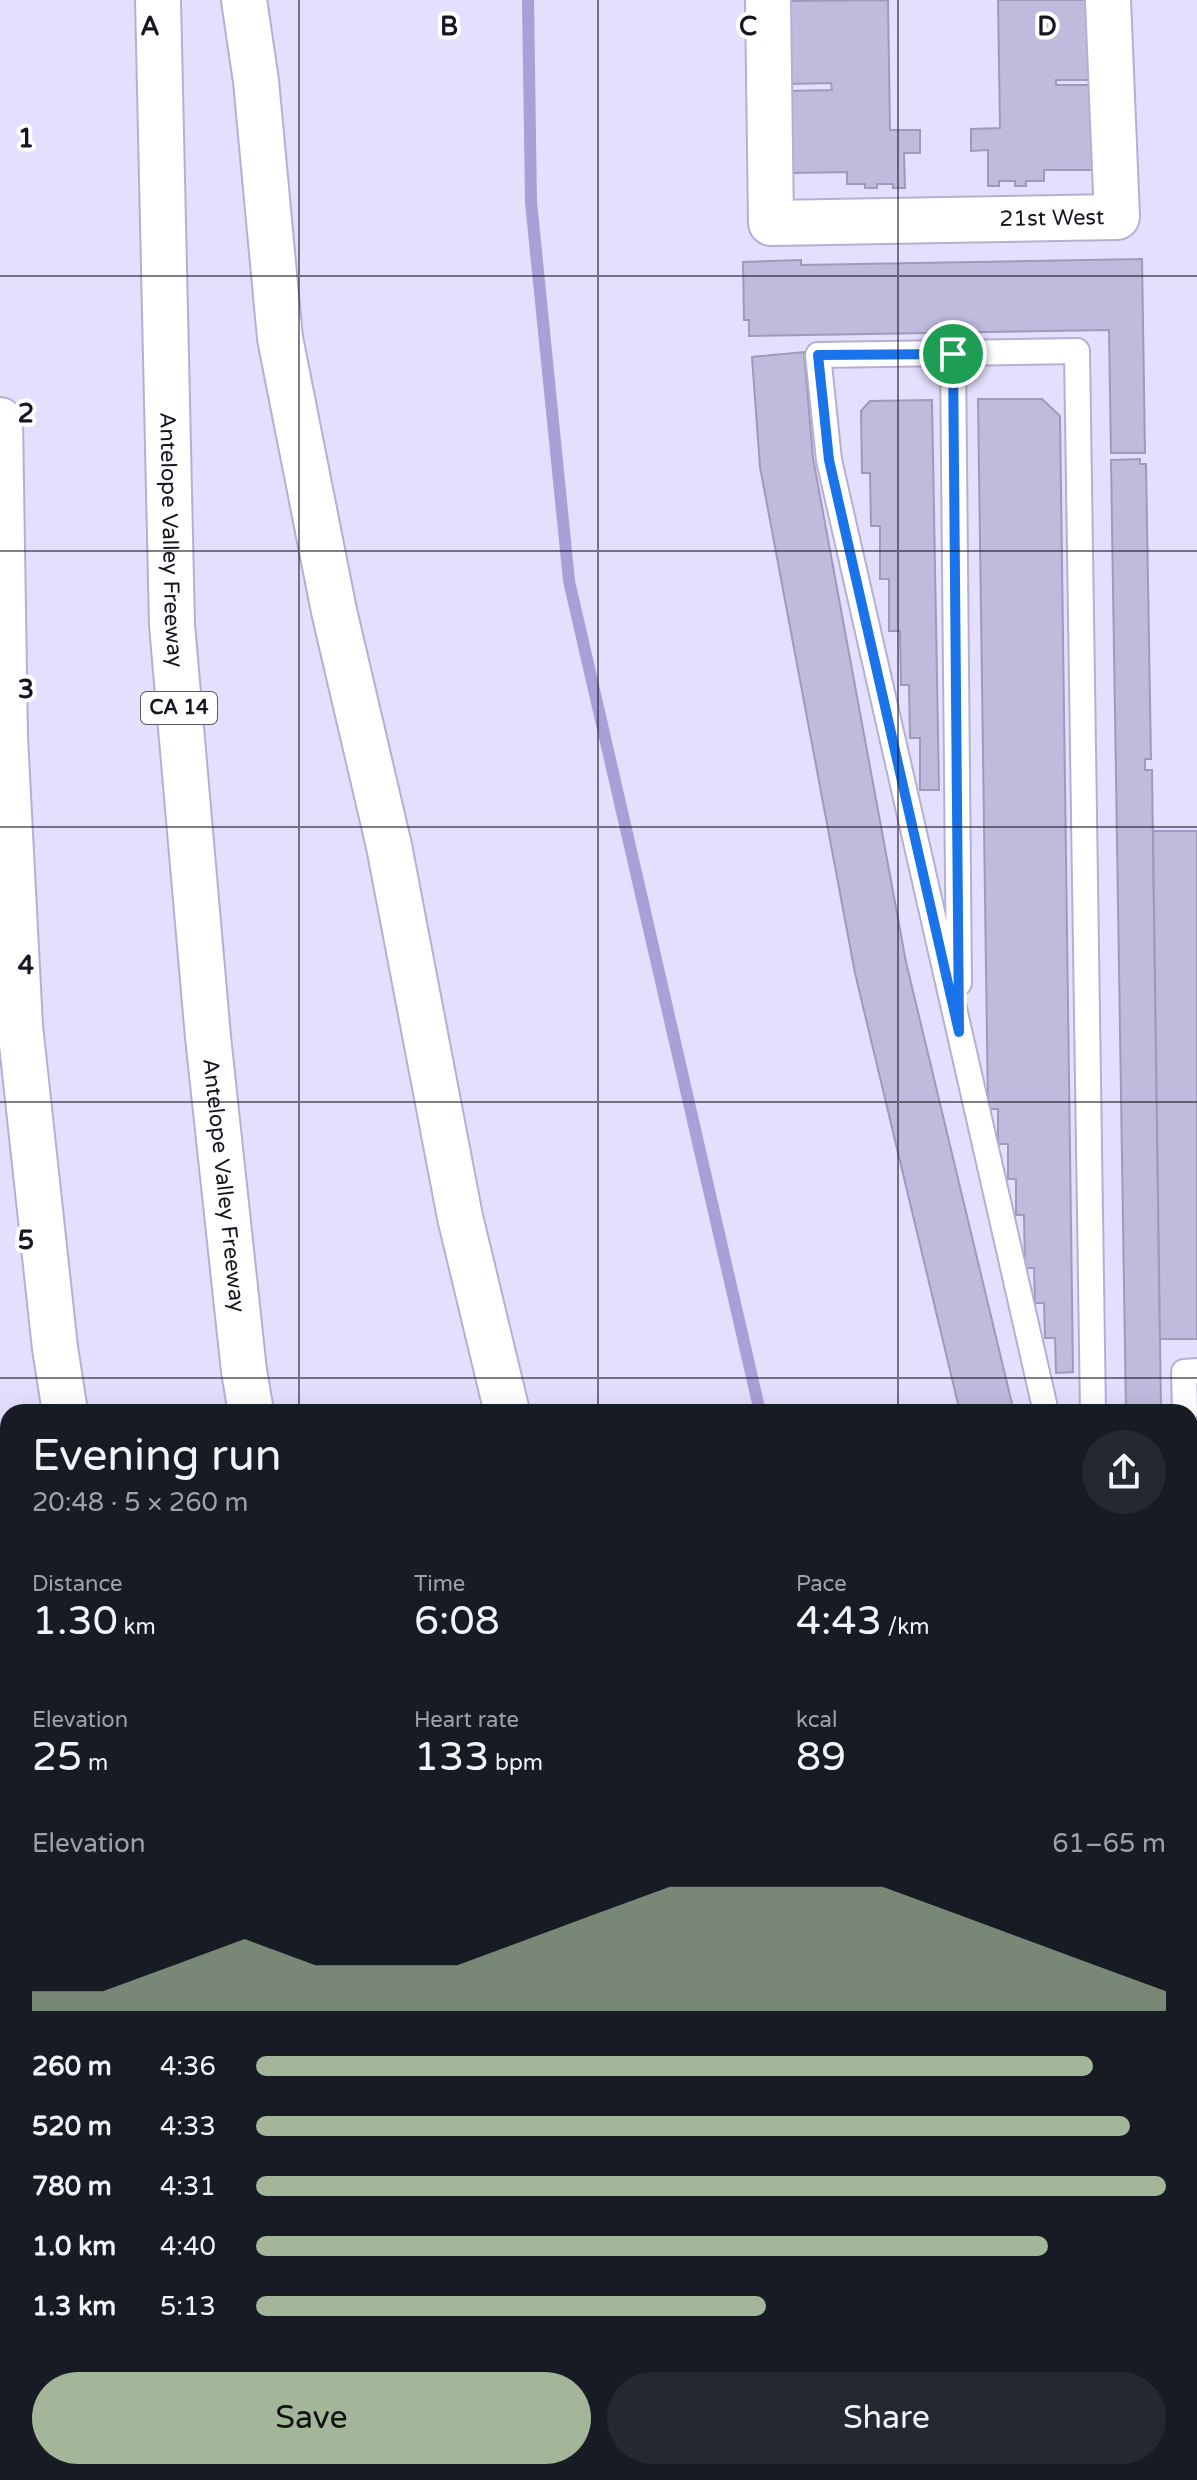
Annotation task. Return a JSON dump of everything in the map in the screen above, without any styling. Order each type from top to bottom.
[{"type":"main road","name":"Antelope Valley Freeway","points":[[158,0],[172,625],[208,1037],[250,1404]]},
{"type":"main road","points":[[244,0],[256,81],[280,338],[334,611],[389,846],[460,1217],[505,1404]]},
{"type":"main road","name":"21st West","points":[[768,0],[771,223],[1117,217],[1108,0]]},
{"type":"main road","points":[[0,420],[5,737],[20,1026],[64,1404]]},
{"type":"lane","points":[[1044,1404],[829,460],[818,355],[1077,351],[1093,1404]]},
{"type":"lane","points":[[953,354],[959,1032]]},
{"type":"lane","points":[[1185,1404],[1184,1372],[1197,1371]]},
{"type":"building","points":[[888,0],[890,130],[920,130],[920,153],[904,153],[905,188],[893,188],[893,184],[865,188],[865,184],[847,184],[847,172],[793,173],[791,91],[832,90],[831,83],[791,84],[789,1]]},
{"type":"building","points":[[998,0],[1096,0],[1097,80],[1056,80],[1056,85],[1097,85],[1098,170],[1044,170],[1044,181],[1026,181],[1026,186],[1015,186],[1015,181],[999,181],[999,186],[988,186],[988,150],[971,151],[971,129],[1000,128]]},
{"type":"building","points":[[1142,259],[1145,453],[1111,453],[1109,330],[749,336],[749,320],[744,320],[743,262],[801,260],[801,265]]},
{"type":"building","points":[[804,352],[813,458],[906,962],[1012,1404],[958,1404],[855,973],[760,467],[752,357]]},
{"type":"building","points":[[978,399],[1042,399],[1060,416],[1073,1372],[1056,1373],[1055,1338],[1045,1338],[1044,1303],[1035,1303],[1034,1268],[1025,1268],[1024,1215],[1016,1215],[1016,1179],[1008,1179],[1008,1144],[998,1144],[998,1109],[988,1109]]},
{"type":"building","points":[[932,400],[939,790],[920,790],[920,738],[910,738],[909,685],[901,685],[900,631],[889,631],[889,579],[880,579],[880,526],[871,526],[870,473],[862,473],[861,411],[870,401]]},
{"type":"building","points":[[1140,459],[1140,464],[1146,464],[1151,759],[1145,759],[1145,770],[1152,770],[1161,1404],[1126,1404],[1111,460]]},
{"type":"building","points":[[1153,831],[1197,831],[1197,1339],[1160,1339]]},
{"type":"waterway","points":[[528,0],[531,202],[569,581],[758,1404]]},
{"type":"route","points":[[953,354],[959,1032],[829,460],[818,355],[953,354]]}]
